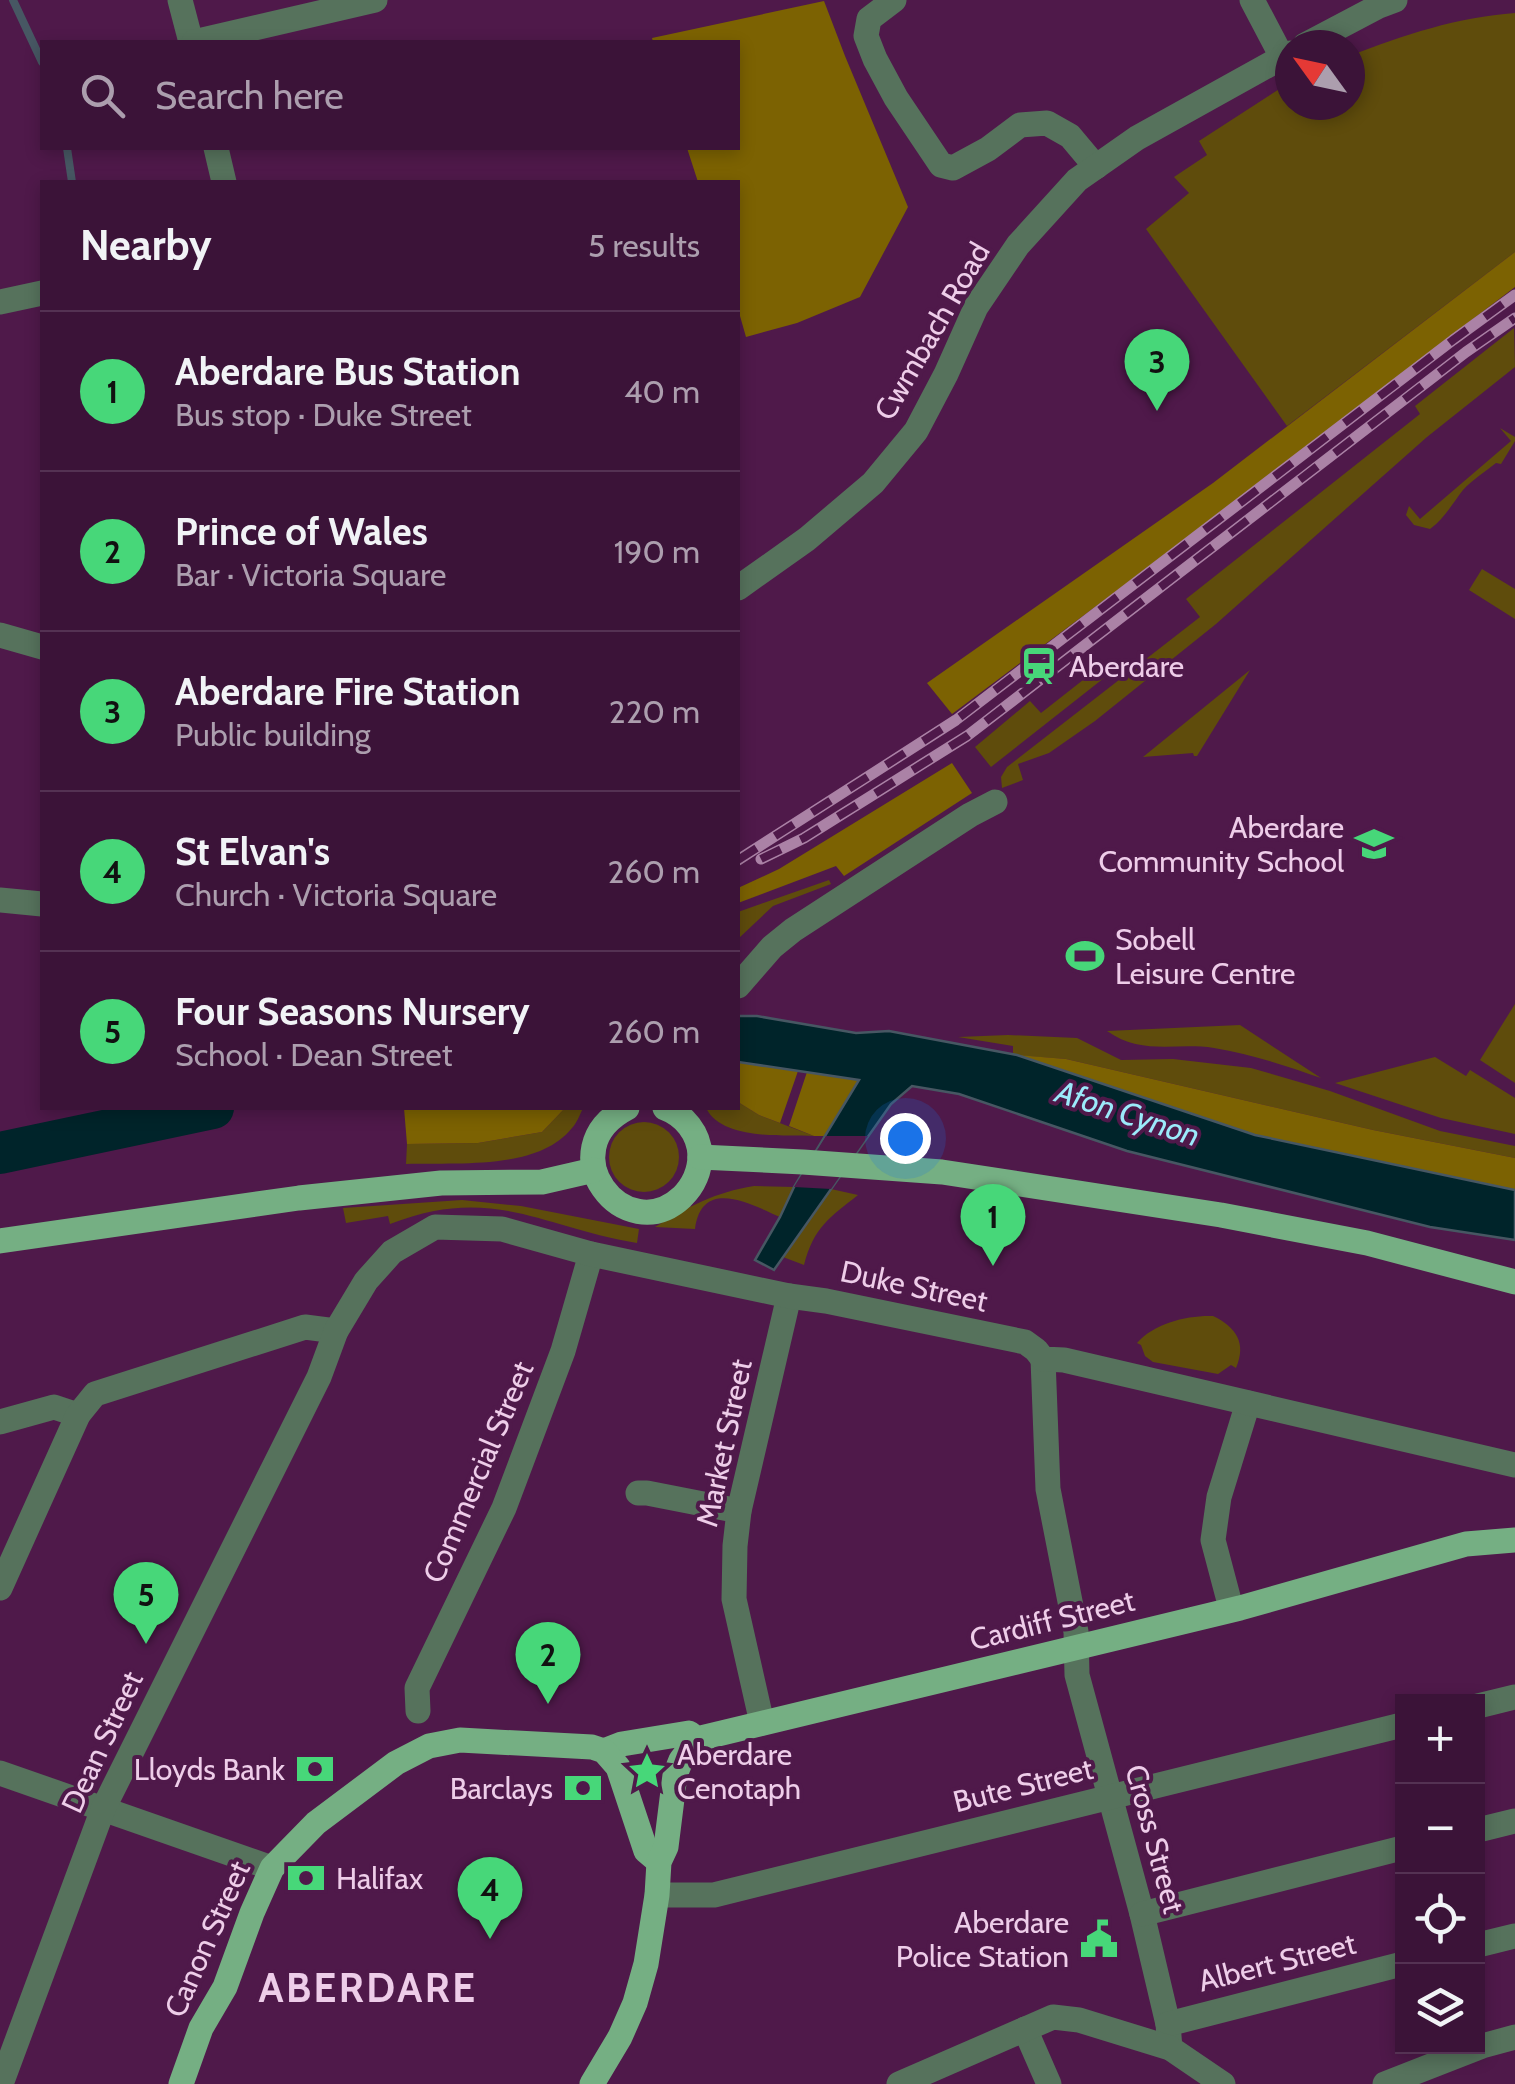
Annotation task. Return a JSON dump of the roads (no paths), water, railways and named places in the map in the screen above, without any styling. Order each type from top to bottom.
[{"type":"main road","points":[[623,1110],[602,1126],[592,1155],[594,1170],[600,1186],[612,1199],[644,1212],[661,1210],[677,1202],[690,1190],[697,1174],[700,1157],[692,1130],[673,1110]]},
{"type":"main road","points":[[700,1157],[942,1172],[1222,1215],[1367,1242],[1515,1282]]},
{"type":"main road","points":[[0,1242],[299,1198],[441,1183],[542,1182],[594,1170]]},
{"type":"main road","name":"Cardiff Street","points":[[604,1750],[689,1733],[697,1739],[1240,1608],[1466,1544],[1515,1540]]},
{"type":"main road","points":[[592,2084],[635,2003],[646,1964],[659,1862],[666,1847],[676,1775],[681,1760],[697,1739]]},
{"type":"main road","name":"Canon Street","points":[[181,2084],[272,1868],[316,1823],[396,1763],[429,1746],[460,1740],[604,1750]]},
{"type":"main road","points":[[604,1750],[618,1766],[646,1851],[659,1862]]},
{"type":"street","points":[[180,0],[191,40]]},
{"type":"street","points":[[201,40],[375,0]]},
{"type":"street","points":[[894,0],[869,19],[866,36],[896,98],[942,166],[953,168],[1020,125],[1047,123],[1070,136],[1096,167]]},
{"type":"street","points":[[1252,0],[1275,37]]},
{"type":"street","points":[[1333,30],[1395,0]]},
{"type":"street","name":"Cwmbach Road","points":[[740,587],[806,539],[873,483],[916,431],[976,306],[1018,245],[1077,180],[1138,138],[1275,61]]},
{"type":"street","points":[[216,150],[224,180]]},
{"type":"street","points":[[0,302],[40,294]]},
{"type":"street","points":[[0,635],[40,645]]},
{"type":"street","points":[[740,984],[772,947],[793,930],[995,802]]},
{"type":"street","points":[[0,900],[40,904]]},
{"type":"street","name":"Duke Street","points":[[336,1331],[366,1282],[392,1252],[435,1228],[502,1229],[591,1254],[1026,1342],[1043,1358],[1515,1464]]},
{"type":"street","name":"Commercial Street","points":[[418,1712],[417,1688],[504,1508],[563,1352],[591,1254]]},
{"type":"street","name":"Market Street","points":[[762,1722],[734,1599],[735,1546],[789,1296]]},
{"type":"street","points":[[0,1588],[78,1415],[95,1394],[305,1327],[336,1331]]},
{"type":"street","name":"Dean Street","points":[[1,2084],[103,1809],[318,1377],[336,1331]]},
{"type":"street","name":"Cross Street","points":[[1043,1358],[1048,1488],[1076,1632],[1077,1675],[1142,1914],[1169,2036]]},
{"type":"street","points":[[1231,1608],[1213,1540],[1219,1497],[1248,1403]]},
{"type":"street","points":[[0,1422],[54,1407],[78,1415]]},
{"type":"street","points":[[638,1493],[740,1511]]},
{"type":"street","points":[[1485,1704],[1515,1697]]},
{"type":"street","name":"Bute Street","points":[[657,1896],[714,1895],[1395,1726]]},
{"type":"street","points":[[0,1773],[272,1868]]},
{"type":"street","points":[[1485,1828],[1515,1821]]},
{"type":"street","points":[[1142,1914],[1395,1850]]},
{"type":"street","points":[[1485,1943],[1515,1936]]},
{"type":"street","name":"Albert Street","points":[[1169,2036],[1395,1966]]},
{"type":"street","points":[[898,2084],[1052,2016],[1169,2036],[1223,2084]]},
{"type":"street","points":[[1025,2030],[1049,2084]]},
{"type":"street","points":[[1485,2037],[1515,2037]]},
{"type":"street","points":[[1401,2081],[1449,2054]]},
{"type":"water","points":[[740,1016],[856,1033],[889,1031],[1017,1055],[1255,1135],[1515,1190],[1515,1240],[1430,1227],[1127,1151],[959,1094],[912,1086],[891,1104],[774,1270],[755,1260],[859,1080],[740,1062]]},
{"type":"waterway","points":[[13,0],[40,58]]},
{"type":"waterway","points":[[67,150],[72,180]]},
{"type":"waterway","name":"Afon Cynon","points":[[0,1153],[204,1110]]},
{"type":"railway","points":[[740,859],[956,720],[1515,295]]},
{"type":"railway","points":[[761,859],[804,838],[967,736],[1515,318]]},
{"type":"place","name":"Aberdare Fire Station","points":[[1157,411]]},
{"type":"place","name":"Aberdare","points":[[1039,666]]},
{"type":"place","name":"Aberdare Community School","points":[[1374,844]]},
{"type":"place","name":"Sobell Leisure Centre","points":[[1085,956]]},
{"type":"place","name":"Aberdare Bus Station","points":[[993,1266]]},
{"type":"place","name":"Four Seasons Nursery","points":[[146,1644]]},
{"type":"place","name":"Prince of Wales","points":[[548,1704]]},
{"type":"place","name":"Lloyds Bank","points":[[315,1769]]},
{"type":"place","name":"Aberdare Cenotaph","points":[[647,1771]]},
{"type":"place","name":"Barclays","points":[[583,1788]]},
{"type":"place","name":"Halifax","points":[[306,1878]]},
{"type":"place","name":"St Elvan's","points":[[490,1939]]},
{"type":"place","name":"Aberdare Police Station","points":[[1099,1939]]},
{"type":"district","name":"ABERDARE","points":[[368,1987]]}]
